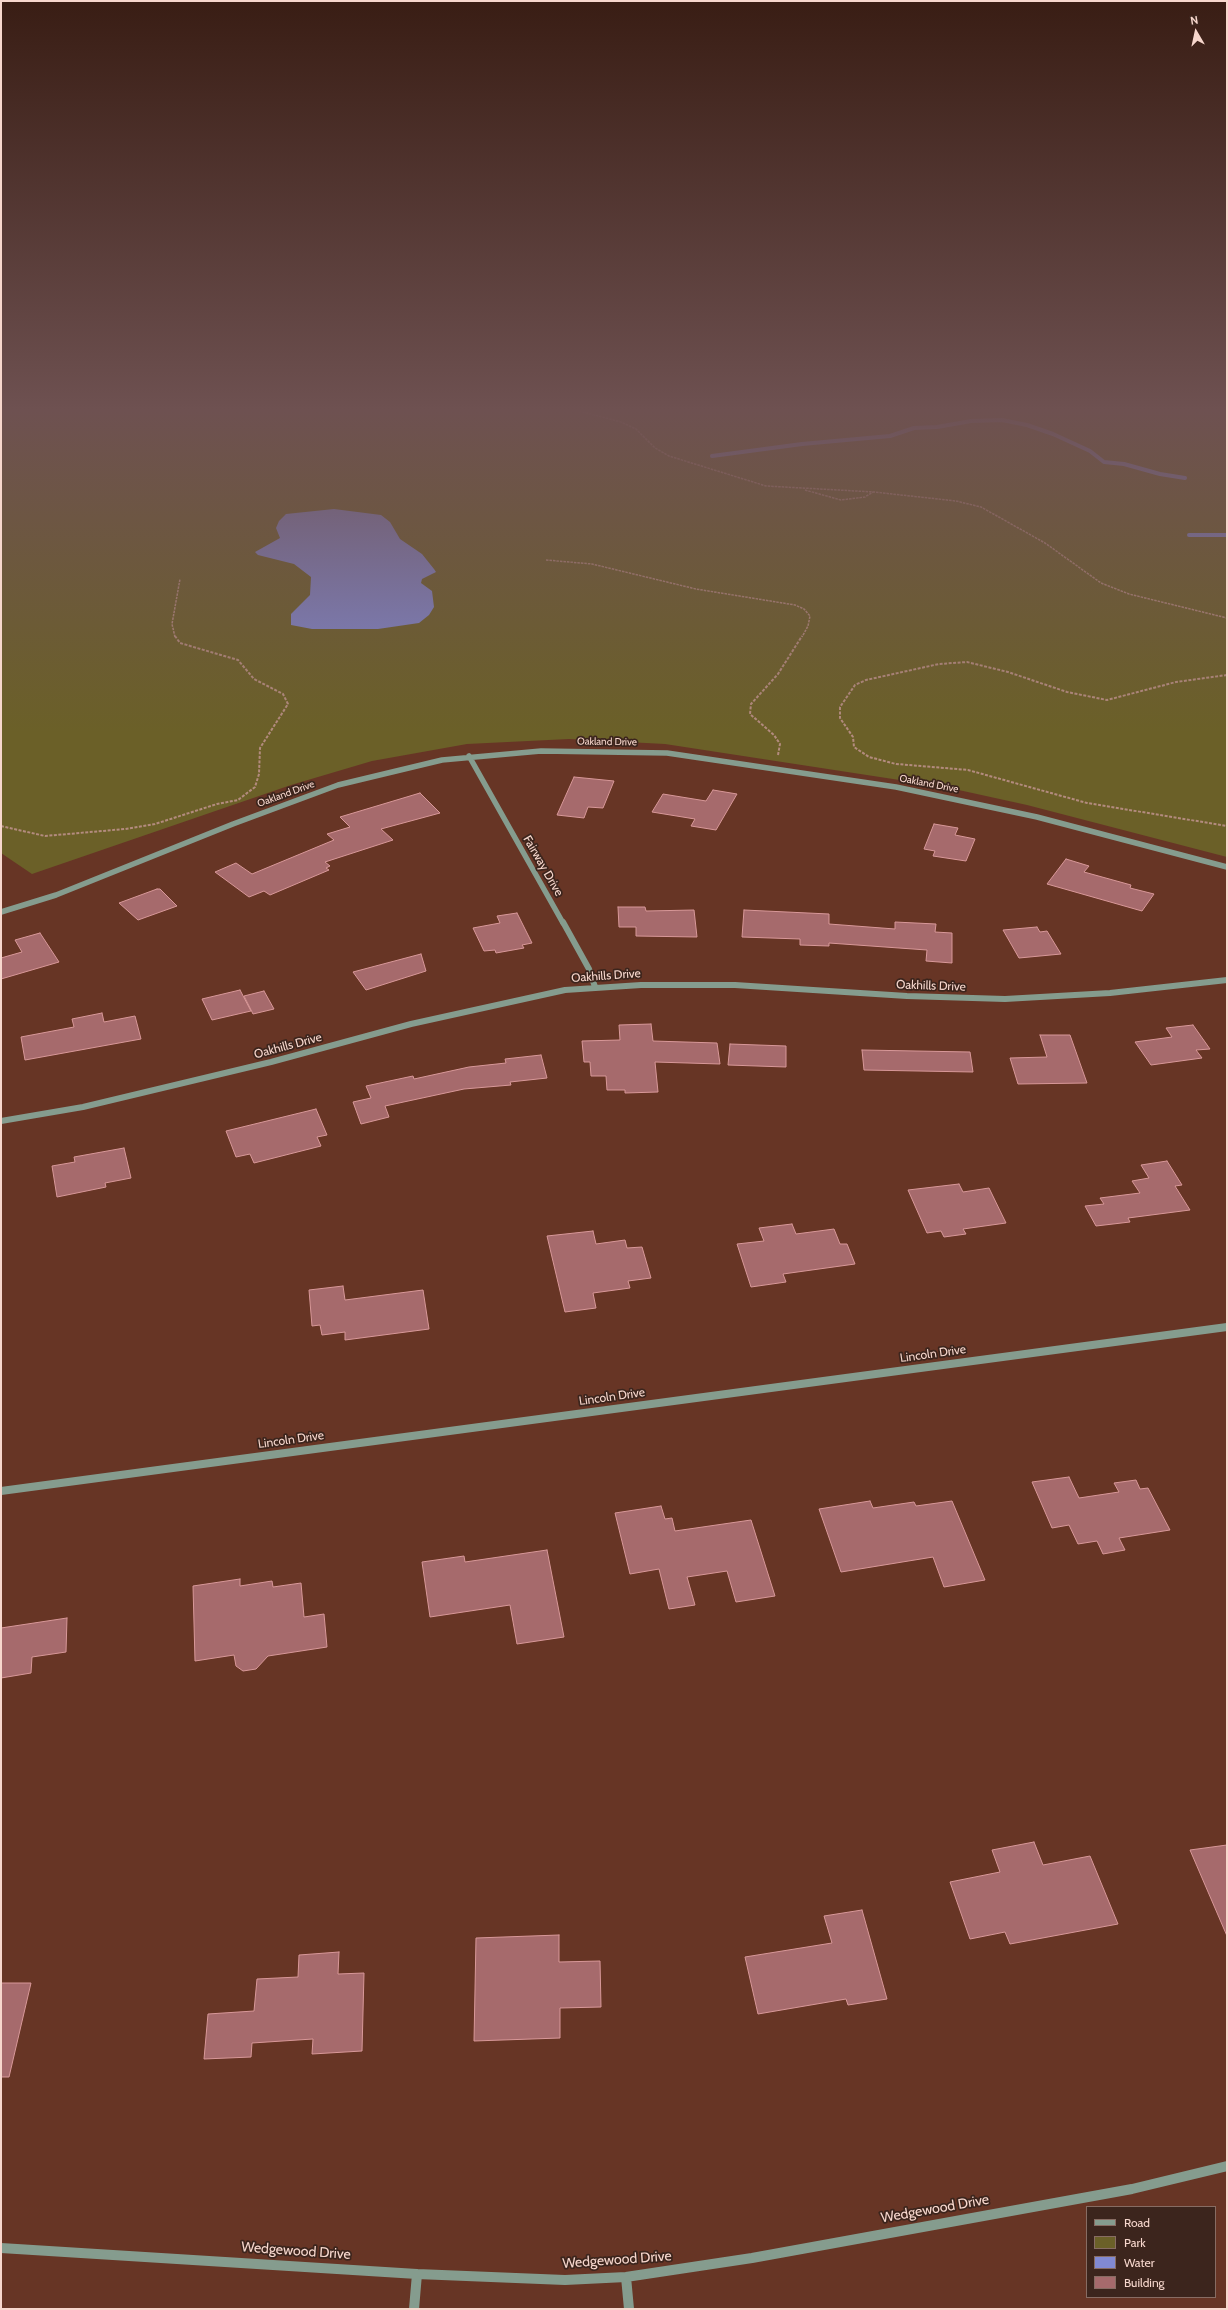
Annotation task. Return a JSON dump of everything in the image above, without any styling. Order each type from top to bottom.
[{"type":"street","name":"Oakland Drive","points":[[1,912],[56,895],[233,824],[331,787],[388,772],[469,756],[541,751],[622,750],[667,753],[771,767],[896,787],[965,800],[1227,867]]},
{"type":"street","name":"Fairway Drive","points":[[469,756],[589,969],[595,987]]},
{"type":"street","name":"Oakhills Drive","points":[[1,1121],[83,1107],[264,1064],[411,1024],[536,995],[595,987],[641,985],[735,985],[923,997],[1006,999],[1110,993],[1227,980]]},
{"type":"street","name":"Lincoln Drive","points":[[1,1491],[1227,1327]]},
{"type":"street","name":"Wedgewood Drive","points":[[1,2248],[417,2274],[565,2280],[626,2277],[744,2260],[1132,2189],[1227,2166]]},
{"type":"street","points":[[414,2309],[417,2274]]},
{"type":"street","points":[[626,2277],[629,2309]]},
{"type":"path","points":[[998,517],[1045,543],[1101,583],[1136,596],[1227,618]]},
{"type":"path","points":[[546,560],[592,564],[696,589],[795,605],[804,609],[810,616],[808,626],[794,651],[778,674],[752,704],[750,714],[774,735],[780,744],[778,756],[771,767]]},
{"type":"path","points":[[1,826],[45,836],[125,829],[155,824],[217,804],[238,800],[255,787],[259,774],[260,748],[288,704],[283,694],[254,679],[238,660],[180,643],[174,635],[172,624],[180,579]]},
{"type":"path","points":[[1227,675],[1176,682],[1121,698],[1107,700],[1067,692],[1008,672],[967,662],[939,664],[881,676],[855,685],[840,707],[840,718],[853,737],[854,747],[869,757],[896,764],[968,770],[1087,803],[1227,826]]},
{"type":"green space","points":[[1,517],[1227,517],[1227,857],[1027,805],[945,787],[665,744],[569,739],[467,744],[372,761],[291,785],[32,874],[1,853]]},
{"type":"water","points":[[283,517],[383,517],[390,522],[400,539],[422,554],[436,572],[422,579],[421,583],[432,591],[434,607],[429,615],[419,623],[378,629],[312,629],[291,625],[291,614],[310,595],[311,577],[294,564],[258,555],[255,552],[280,538],[276,528],[279,521]]},
{"type":"building","points":[[574,777],[614,781],[603,808],[588,807],[584,818],[557,815]]},
{"type":"building","points":[[713,790],[737,794],[716,830],[691,826],[695,819],[652,812],[663,794],[706,801]]},
{"type":"building","points":[[420,793],[440,813],[381,829],[393,840],[325,862],[330,866],[326,868],[329,870],[270,895],[264,891],[249,897],[215,872],[236,863],[252,874],[334,840],[327,834],[350,827],[340,817]]},
{"type":"building","points":[[934,824],[958,828],[955,835],[975,839],[966,861],[933,856],[935,851],[924,849]]},
{"type":"building","points":[[1066,859],[1089,866],[1084,872],[1131,885],[1130,888],[1154,894],[1142,911],[1047,884]]},
{"type":"building","points":[[160,889],[177,906],[138,920],[119,903]]},
{"type":"building","points":[[618,907],[645,907],[646,911],[694,910],[697,937],[636,936],[636,927],[619,927]]},
{"type":"building","points":[[744,910],[829,914],[829,924],[895,929],[895,922],[936,924],[935,932],[952,933],[952,963],[926,961],[927,950],[829,943],[829,946],[800,945],[800,939],[742,937]]},
{"type":"building","points":[[517,913],[532,943],[522,945],[524,948],[496,953],[495,950],[484,951],[473,928],[500,923],[497,916]]},
{"type":"building","points":[[1037,927],[1040,932],[1047,931],[1061,954],[1019,958],[1003,930]]},
{"type":"building","points":[[40,933],[59,962],[1,979],[1,958],[22,952],[15,940]]},
{"type":"building","points":[[421,954],[426,971],[366,990],[353,972]]},
{"type":"building","points":[[240,990],[251,1011],[212,1020],[202,999]]},
{"type":"building","points":[[264,991],[274,1009],[253,1014],[244,996]]},
{"type":"building","points":[[102,1013],[104,1022],[135,1016],[141,1039],[25,1060],[21,1037],[74,1027],[72,1019]]},
{"type":"building","points":[[651,1024],[653,1041],[717,1043],[720,1064],[655,1062],[658,1092],[625,1093],[625,1090],[607,1090],[606,1076],[591,1076],[590,1062],[584,1062],[582,1041],[620,1040],[619,1025]]},
{"type":"building","points":[[1193,1025],[1210,1049],[1196,1050],[1202,1058],[1151,1065],[1135,1042],[1172,1037],[1166,1028]]},
{"type":"building","points":[[1040,1035],[1070,1035],[1087,1083],[1018,1084],[1010,1058],[1047,1057]]},
{"type":"building","points":[[730,1044],[786,1046],[786,1067],[728,1065]]},
{"type":"building","points":[[862,1050],[970,1052],[973,1072],[864,1070]]},
{"type":"building","points":[[541,1055],[547,1078],[510,1082],[511,1085],[464,1089],[385,1106],[389,1117],[361,1124],[353,1102],[371,1098],[366,1086],[413,1076],[414,1079],[469,1067],[506,1063],[505,1059]]},
{"type":"building","points":[[316,1109],[327,1135],[317,1137],[321,1146],[254,1163],[250,1154],[236,1157],[226,1131]]},
{"type":"building","points":[[124,1148],[131,1178],[105,1183],[106,1187],[57,1197],[52,1166],[75,1162],[74,1157]]},
{"type":"building","points":[[1167,1161],[1182,1185],[1175,1186],[1190,1210],[1128,1218],[1130,1222],[1096,1226],[1085,1206],[1104,1204],[1100,1198],[1140,1193],[1132,1181],[1149,1178],[1141,1165]]},
{"type":"building","points":[[959,1184],[963,1192],[989,1188],[1006,1223],[963,1229],[966,1234],[944,1237],[941,1231],[927,1233],[908,1190]]},
{"type":"building","points":[[792,1224],[796,1234],[834,1229],[840,1244],[847,1244],[855,1264],[783,1274],[786,1282],[751,1287],[737,1244],[764,1241],[759,1228]]},
{"type":"building","points":[[593,1231],[596,1244],[625,1240],[627,1248],[642,1247],[651,1278],[628,1281],[630,1288],[593,1293],[596,1308],[565,1312],[547,1236]]},
{"type":"building","points":[[343,1286],[345,1300],[423,1290],[429,1329],[345,1340],[345,1332],[322,1335],[320,1325],[312,1326],[309,1290]]},
{"type":"building","points":[[1069,1477],[1079,1498],[1119,1492],[1114,1483],[1136,1480],[1140,1489],[1148,1488],[1170,1530],[1119,1538],[1125,1550],[1103,1554],[1097,1541],[1078,1544],[1069,1525],[1052,1528],[1032,1482]]},
{"type":"building","points":[[870,1501],[873,1508],[914,1502],[916,1506],[952,1501],[985,1580],[944,1587],[933,1557],[841,1572],[819,1509]]},
{"type":"building","points":[[661,1506],[665,1519],[672,1518],[675,1531],[751,1520],[775,1596],[736,1602],[727,1571],[687,1577],[695,1605],[669,1609],[659,1569],[630,1574],[615,1513]]},
{"type":"building","points":[[547,1550],[564,1637],[517,1644],[510,1605],[430,1617],[422,1562],[464,1556],[465,1562]]},
{"type":"building","points":[[240,1579],[240,1586],[272,1581],[273,1587],[301,1583],[304,1617],[324,1614],[327,1647],[268,1656],[256,1669],[243,1671],[236,1666],[234,1655],[195,1661],[193,1586]]},
{"type":"building","points":[[67,1618],[66,1652],[32,1657],[31,1673],[1,1678],[1,1628]]},
{"type":"building","points":[[1034,1842],[1043,1865],[1090,1856],[1118,1924],[1010,1944],[1005,1932],[970,1939],[950,1882],[1000,1872],[992,1850]]},
{"type":"building","points":[[1227,1845],[1227,1936],[1190,1850]]},
{"type":"building","points":[[862,1910],[887,1999],[848,2005],[846,1999],[758,2014],[745,1957],[832,1943],[824,1916]]},
{"type":"building","points":[[559,1935],[559,1962],[600,1961],[601,2007],[560,2008],[560,2038],[474,2041],[476,1938]]},
{"type":"building","points":[[339,1952],[338,1974],[364,1973],[362,2051],[312,2054],[313,2039],[252,2043],[251,2057],[204,2059],[208,2014],[254,2011],[257,1979],[298,1977],[299,1955]]},
{"type":"building","points":[[1,1983],[31,1983],[9,2077],[1,2077]]},
{"type":"waterway","points":[[1189,535],[1227,535]]}]
